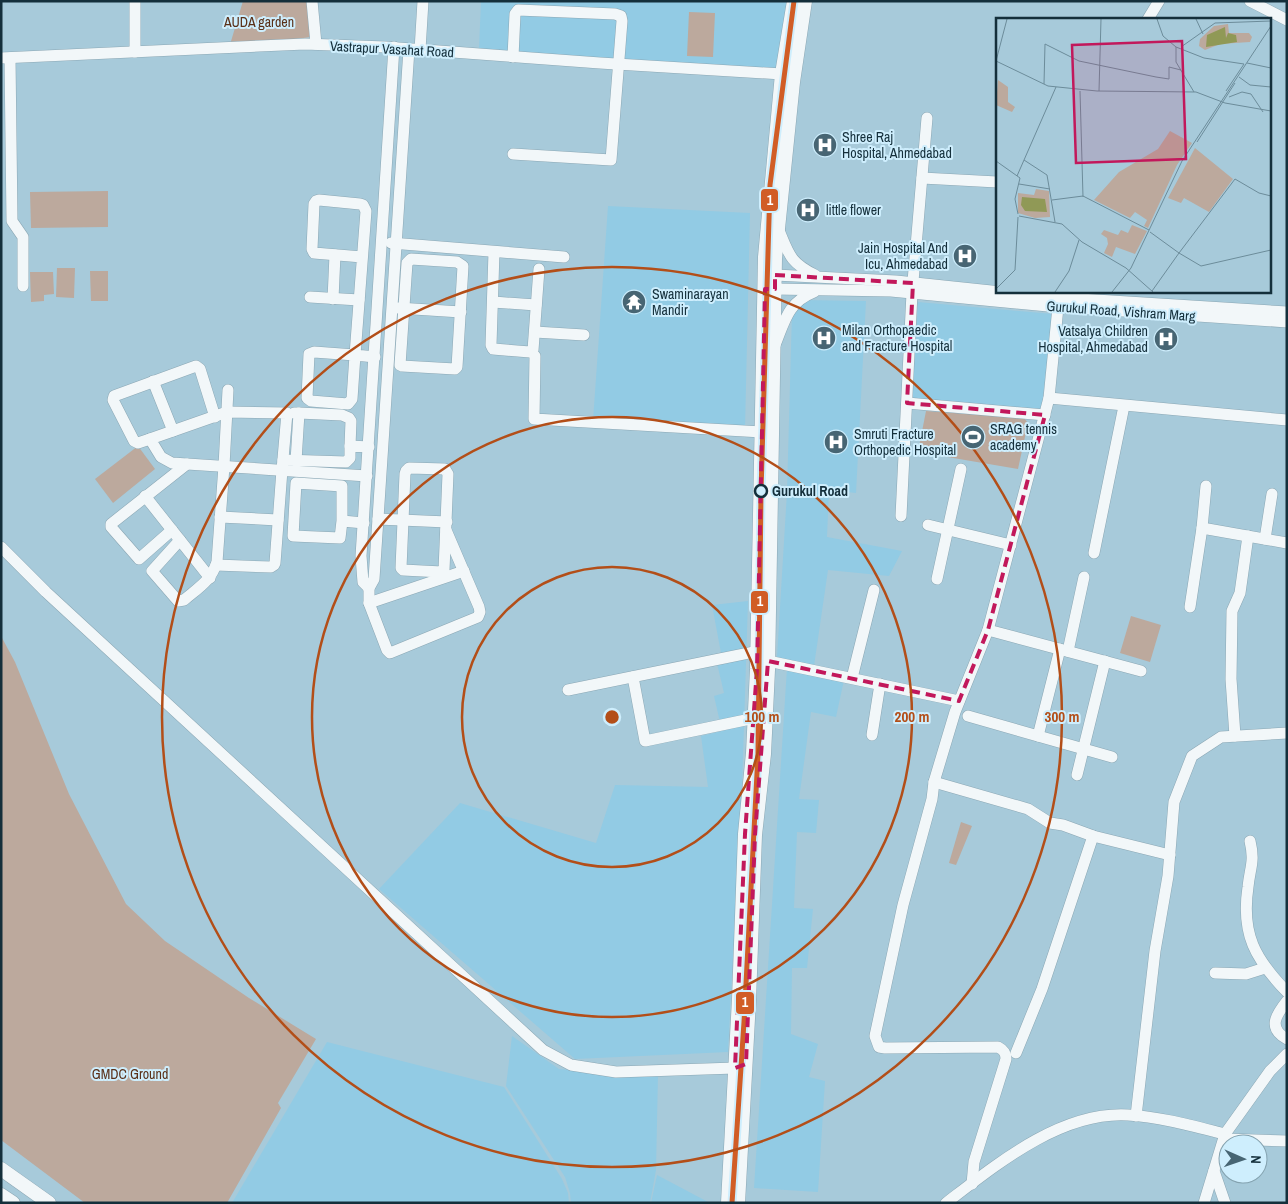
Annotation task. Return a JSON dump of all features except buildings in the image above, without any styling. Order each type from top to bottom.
[{"type":"main road","points":[[738,1203],[744,834],[755,718],[765,654],[762,432],[770,282],[770,193],[782,74],[794,1]]},
{"type":"main road","points":[[728,1203],[740,1066],[755,835],[764,754],[774,348],[770,282],[778,228],[793,82],[805,1]]},
{"type":"main road","points":[[1,1168],[49,1203]]},
{"type":"main road","points":[[1,1195],[12,1203]]},
{"type":"street","points":[[134,1],[135,52]]},
{"type":"street","points":[[312,1],[316,44]]},
{"type":"street","points":[[424,1],[414,49],[397,243],[398,308],[395,356],[378,519],[374,580],[369,588],[369,602],[387,650],[392,653],[478,617],[479,607],[446,526]]},
{"type":"street","points":[[1149,18],[1159,1]]},
{"type":"street","points":[[1250,1],[1287,20]]},
{"type":"street","points":[[513,57],[515,14],[518,10],[615,14],[621,16],[611,160],[513,154]]},
{"type":"street","name":"Vastrapur Vasahat Road","points":[[6,58],[316,44],[782,74]]},
{"type":"street","points":[[369,588],[363,582],[361,556],[394,48]]},
{"type":"street","points":[[6,58],[12,221],[23,237],[23,286]]},
{"type":"street","points":[[901,516],[913,288],[927,118]]},
{"type":"street","points":[[922,178],[996,182]]},
{"type":"street","points":[[362,256],[316,254],[312,251],[314,204],[319,200],[363,205],[366,211],[355,355],[350,402],[344,404],[309,400],[306,395],[309,354],[314,352],[355,355],[375,357]]},
{"type":"street","points":[[778,228],[790,256],[800,268],[820,278]]},
{"type":"street","points":[[381,243],[564,257]]},
{"type":"street","points":[[494,252],[491,345],[493,349],[532,352],[534,349],[539,269]]},
{"type":"street","points":[[333,298],[335,255]]},
{"type":"street","points":[[395,356],[402,366],[456,368],[461,312],[463,269],[461,263],[411,258],[407,263],[398,308]]},
{"type":"street","name":"Gurukul Road, Vishram Marg","points":[[770,282],[820,278],[913,288],[1287,312]]},
{"type":"street","name":"Gurukul Road, Vishram Marg","points":[[770,282],[820,290],[913,288]]},
{"type":"street","points":[[774,348],[788,312],[801,297],[820,290]]},
{"type":"street","points":[[310,297],[359,300]]},
{"type":"street","points":[[972,1184],[974,1162],[1006,1054],[998,1047],[885,1048],[879,1047],[874,1036],[903,905],[932,799],[934,782],[959,701],[988,630],[1045,415],[1049,398],[1060,298]]},
{"type":"street","name":"Gurukul Road, Vishram Marg","points":[[1060,298],[1287,322]]},
{"type":"street","points":[[493,302],[536,304]]},
{"type":"street","points":[[398,308],[461,312]]},
{"type":"street","points":[[535,332],[584,335]]},
{"type":"street","points":[[535,356],[534,420],[762,432]]},
{"type":"street","points":[[215,417],[200,369],[196,366],[116,394],[113,398],[134,441],[138,443],[150,440],[173,431],[215,417],[227,412],[342,415],[349,418],[351,421],[350,458],[346,462],[296,461],[282,465]]},
{"type":"street","points":[[153,381],[173,431]]},
{"type":"street","points":[[180,540],[152,569],[152,573],[178,601],[184,600],[210,578],[216,565],[228,390]]},
{"type":"street","points":[[1049,398],[1287,420]]},
{"type":"street","points":[[907,402],[1045,415]]},
{"type":"street","points":[[1094,553],[1124,406]]},
{"type":"street","points":[[216,565],[271,567],[275,563],[287,413]]},
{"type":"street","points":[[296,461],[299,413]]},
{"type":"street","points":[[150,440],[163,459],[172,463],[224,466],[282,465],[367,476]]},
{"type":"street","points":[[350,446],[369,447]]},
{"type":"street","points":[[172,530],[139,559],[111,527],[112,522],[187,464]]},
{"type":"street","points":[[407,468],[445,469],[449,477],[444,570],[442,572],[403,570],[401,566],[403,520],[407,468]]},
{"type":"street","points":[[937,579],[961,469]]},
{"type":"street","points":[[276,548],[289,545],[293,536],[297,482],[342,486],[340,538],[293,536]]},
{"type":"street","points":[[1190,607],[1202,528],[1206,486]]},
{"type":"street","points":[[1264,539],[1272,494]]},
{"type":"street","points":[[145,496],[210,578]]},
{"type":"street","points":[[220,517],[278,520]]},
{"type":"street","points":[[378,519],[403,520],[446,526]]},
{"type":"street","points":[[342,521],[364,523]]},
{"type":"street","points":[[928,525],[1012,545]]},
{"type":"street","points":[[1202,528],[1287,542]]},
{"type":"street","points":[[1235,736],[1231,679],[1232,610],[1240,593],[1248,536]]},
{"type":"street","points":[[1,547],[53,598],[543,1050],[571,1065],[616,1072],[740,1066]]},
{"type":"street","points":[[369,602],[464,571]]},
{"type":"street","points":[[1038,736],[1084,577]]},
{"type":"street","points":[[852,678],[874,590]]},
{"type":"street","points":[[988,630],[1141,671]]},
{"type":"street","points":[[568,690],[765,654],[852,678],[959,701]]},
{"type":"street","points":[[1077,775],[1105,661]]},
{"type":"street","points":[[633,677],[645,741],[755,718]]},
{"type":"street","points":[[872,735],[880,684]]},
{"type":"street","points":[[968,716],[1112,757]]},
{"type":"street","points":[[1136,1116],[1155,952],[1168,876],[1174,802],[1192,756],[1221,737],[1287,732]]},
{"type":"street","points":[[934,782],[1028,809],[1050,823],[1170,855]]},
{"type":"street","points":[[1016,1053],[1042,989],[1093,836]]},
{"type":"street","points":[[1250,841],[1253,860],[1246,904],[1247,926],[1254,951],[1265,968],[1287,992]]},
{"type":"street","points":[[1215,973],[1246,974],[1265,968]]},
{"type":"street","points":[[1287,1002],[1278,1012],[1275,1027],[1277,1032],[1287,1038]]},
{"type":"street","points":[[1226,1134],[1270,1071],[1287,1054]]},
{"type":"street","points":[[946,1203],[1008,1156],[1061,1128],[1095,1116],[1136,1116],[1161,1119],[1218,1134]]},
{"type":"street","points":[[1268,1139],[1287,1141]]},
{"type":"street","points":[[1204,1203],[1218,1158]]},
{"type":"street","points":[[1214,1171],[1225,1203]]},
{"type":"highlighted area","points":[[775,275],[913,283],[907,403],[1045,415],[988,630],[959,701],[768,661],[755,835],[746,1064],[735,1068],[745,834],[757,669],[765,289],[775,289]]},
{"type":"shaded area","points":[[481,1],[789,1],[778,70],[479,49]]},
{"type":"shaded area","points":[[608,206],[750,213],[745,429],[593,421]]},
{"type":"shaded area","points":[[801,300],[866,301],[856,493],[829,490],[827,537],[902,551],[889,576],[828,570],[814,666],[777,657],[787,492],[792,312]]},
{"type":"shaded area","points":[[918,302],[1053,314],[1041,412],[912,401]]},
{"type":"shaded area","points":[[748,601],[742,788],[728,1052],[575,1059],[379,889],[460,803],[596,843],[615,785],[708,787],[701,736],[722,731],[714,696],[724,693],[715,655],[721,653],[712,605]]},
{"type":"shaded area","points":[[787,668],[844,680],[836,717],[811,712],[799,799],[819,800],[816,833],[797,832],[794,908],[813,909],[807,968],[792,968],[791,1034],[818,1044],[809,1077],[825,1081],[818,1192],[754,1188]]},
{"type":"shaded area","points":[[512,1036],[559,1069],[616,1074],[658,1074],[656,1170],[650,1203],[571,1203],[565,1177],[506,1086]]},
{"type":"shaded area","points":[[327,1042],[504,1087],[562,1179],[568,1193],[569,1203],[232,1203]]},
{"type":"shaded area","points":[[657,1175],[710,1203],[651,1203]]},
{"type":"green space","name":"AUDA garden","points":[[243,1],[312,1],[318,36],[229,48]]},
{"type":"green space","points":[[689,12],[715,13],[713,57],[687,56]]},
{"type":"green space","points":[[108,191],[108,227],[31,228],[30,192]]},
{"type":"green space","points":[[57,268],[75,268],[74,298],[56,297]]},
{"type":"green space","points":[[90,271],[108,271],[108,301],[91,301]]},
{"type":"green space","points":[[30,272],[53,272],[54,294],[44,295],[44,301],[31,302]]},
{"type":"green space","name":"SRAG tennis academy","points":[[926,411],[1024,418],[1028,423],[1018,469],[918,452]]},
{"type":"green space","points":[[138,446],[155,469],[113,503],[95,479]]},
{"type":"green space","points":[[1131,616],[1161,625],[1150,662],[1120,653]]},
{"type":"green space","name":"GMDC Ground","points":[[1,636],[15,662],[69,794],[126,904],[165,941],[249,998],[316,1039],[278,1103],[281,1108],[227,1203],[85,1203],[1,1140]]},
{"type":"green space","points":[[961,822],[972,826],[956,865],[949,863]]},
{"type":"transit line","name":"1","points":[[732,1203],[744,1022],[758,754],[761,492],[770,185],[794,1]]},
{"type":"place","name":"Shree Raj Hospital, Ahmedabad","points":[[825,145]]},
{"type":"place","name":"little flower","points":[[808,210]]},
{"type":"place","name":"Jain Hospital And Icu, Ahmedabad","points":[[965,256]]},
{"type":"place","name":"Swaminarayan Mandir","points":[[634,302]]},
{"type":"place","name":"Milan Orthopaedic and Fracture Hospital","points":[[824,338]]},
{"type":"place","name":"Vatsalya Children Hospital, Ahmedabad","points":[[1166,339]]},
{"type":"place","name":"SRAG tennis academy","points":[[973,437]]},
{"type":"place","name":"Smruti Fracture Orthopedic Hospital","points":[[836,442]]},
{"type":"place","name":"Gurukul Road","points":[[761,491]]}]
